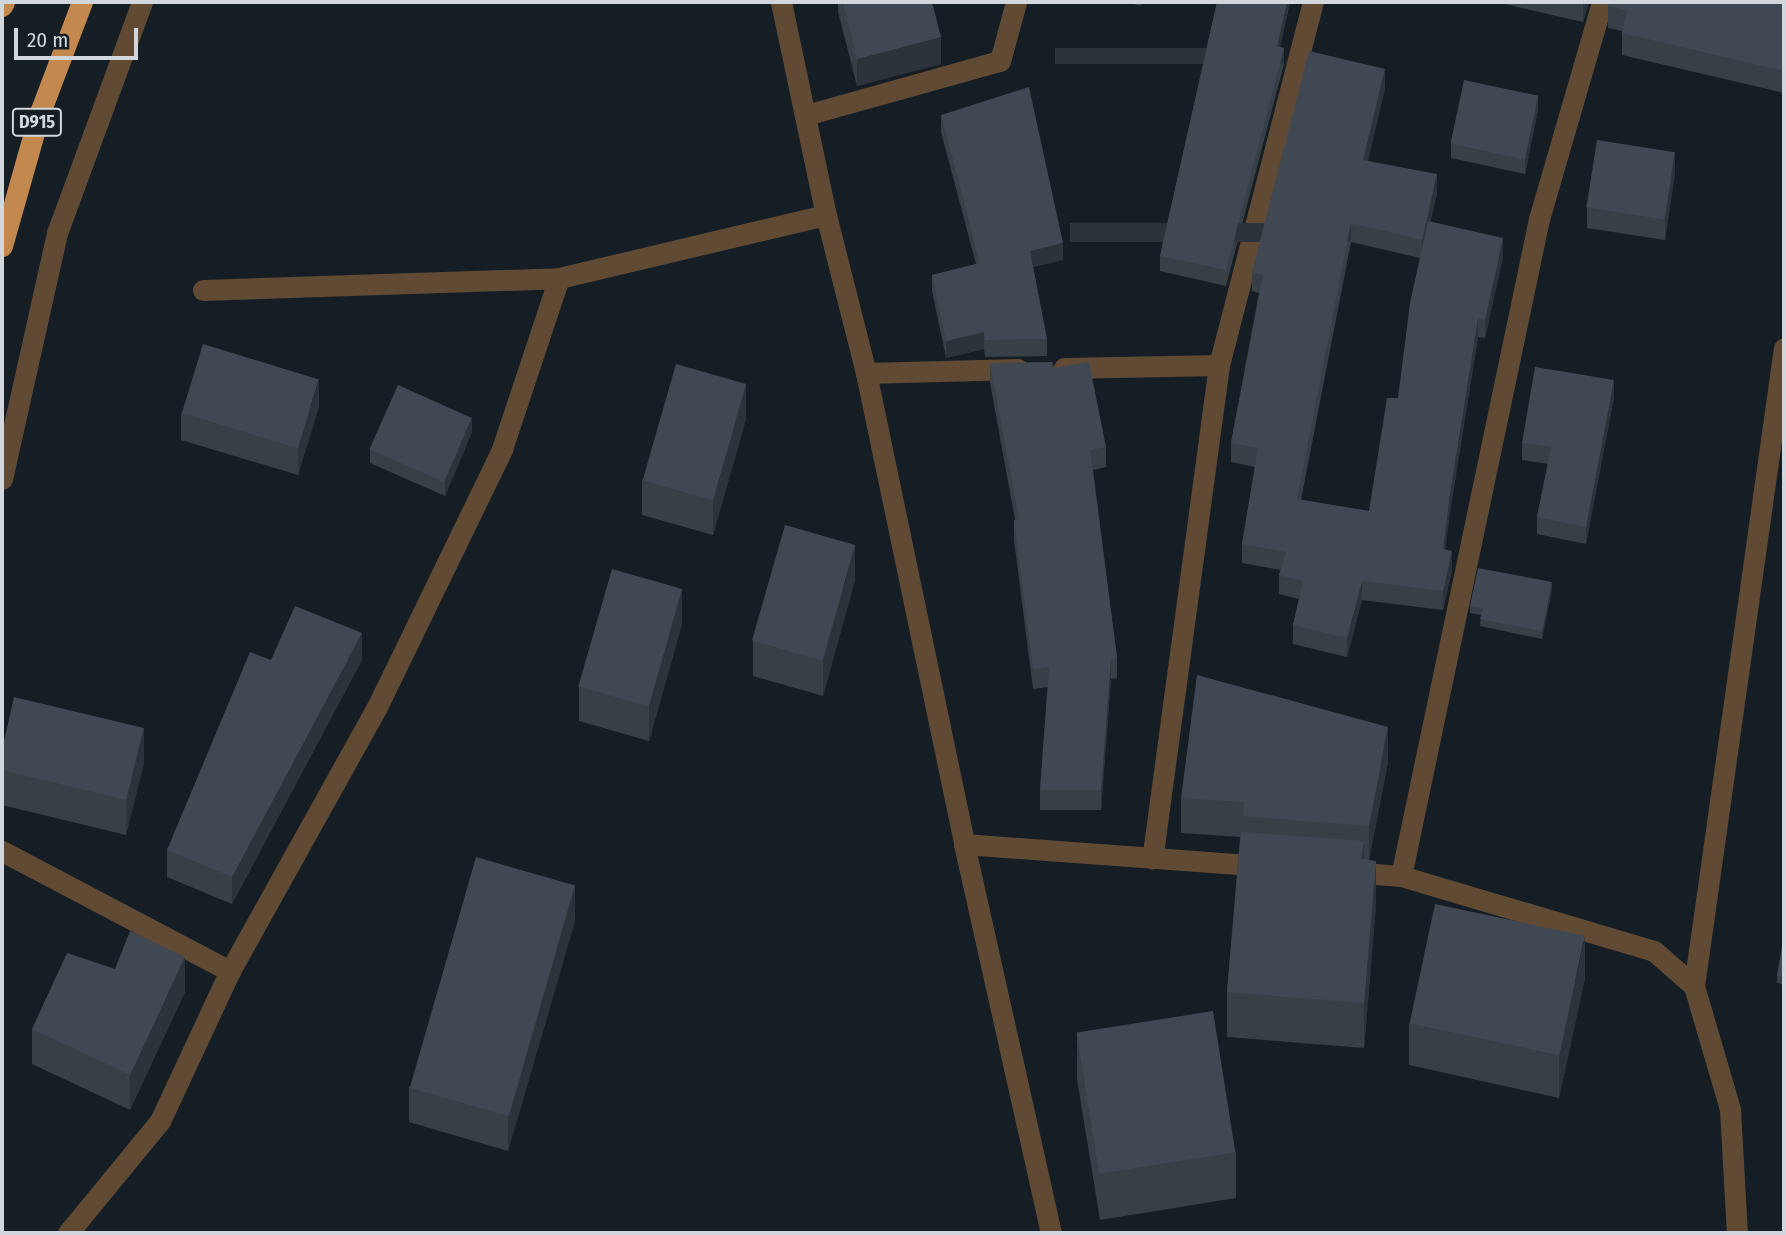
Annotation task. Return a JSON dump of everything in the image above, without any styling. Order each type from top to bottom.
[{"type":"highway","name":"D915","points":[[2,246],[39,116],[82,2]]},
{"type":"street","points":[[2,479],[57,233],[142,2]]},
{"type":"street","points":[[781,2],[826,215],[866,373],[964,844],[1051,1233]]},
{"type":"street","points":[[806,115],[1000,61],[1016,2]]},
{"type":"street","points":[[1152,858],[1219,365],[1313,2]]},
{"type":"street","points":[[1401,876],[1539,219],[1602,2]]},
{"type":"street","points":[[203,290],[559,278],[826,215]]},
{"type":"street","points":[[68,1233],[160,1121],[230,971],[377,707],[502,449],[559,278]]},
{"type":"street","points":[[1737,1233],[1730,1110],[1694,986],[1784,348]]},
{"type":"street","points":[[866,373],[1219,365]]},
{"type":"street","points":[[964,844],[1291,868]]},
{"type":"street","points":[[2,851],[230,971]]},
{"type":"street","points":[[1332,871],[1401,876],[1654,951],[1694,986]]},
{"type":"building","points":[[843,2],[932,2],[941,37],[857,59]]},
{"type":"building","points":[[1217,2],[1287,2],[1277,46],[1284,48],[1226,270],[1160,256]]},
{"type":"building","points":[[1609,2],[1784,2],[1784,71],[1622,33],[1627,10],[1608,6]]},
{"type":"building","points":[[1309,51],[1385,69],[1363,160],[1437,174],[1422,240],[1351,223],[1297,499],[1369,511],[1387,398],[1398,398],[1410,303],[1428,221],[1503,238],[1485,320],[1478,318],[1450,493],[1443,549],[1452,551],[1443,591],[1362,581],[1347,638],[1293,625],[1303,581],[1279,575],[1286,552],[1242,544],[1258,448],[1231,443],[1263,275],[1252,272]]},
{"type":"building","points":[[1464,80],[1538,96],[1525,159],[1450,144]]},
{"type":"building","points":[[1029,87],[1063,243],[1030,251],[1047,339],[985,340],[984,332],[946,341],[932,275],[980,263],[941,115]]},
{"type":"building","points":[[1597,140],[1675,152],[1664,220],[1586,207]]},
{"type":"building","points":[[203,344],[319,379],[298,448],[182,413]]},
{"type":"building","points":[[1052,362],[1054,368],[1089,362],[1106,447],[1090,450],[1117,658],[1111,659],[1101,790],[1040,790],[1049,667],[1033,669],[1014,520],[1019,519],[990,363]]},
{"type":"building","points":[[676,364],[746,384],[713,500],[643,480]]},
{"type":"building","points":[[1535,367],[1614,380],[1586,527],[1537,517],[1551,447],[1522,443]]},
{"type":"building","points":[[398,385],[472,418],[444,482],[370,449]]},
{"type":"building","points":[[785,525],[855,545],[822,660],[752,640]]},
{"type":"building","points":[[1478,568],[1552,582],[1542,631],[1480,619],[1483,608],[1470,606]]},
{"type":"building","points":[[612,569],[682,589],[649,706],[578,686]]},
{"type":"building","points":[[295,606],[362,633],[232,877],[167,850],[250,652],[271,660]]},
{"type":"building","points":[[1197,675],[1388,727],[1369,826],[1243,816],[1244,802],[1181,798]]},
{"type":"building","points":[[14,697],[144,728],[126,800],[2,770],[2,750]]},
{"type":"building","points":[[1241,832],[1364,841],[1361,859],[1376,861],[1364,1003],[1227,992]]},
{"type":"building","points":[[476,857],[575,885],[509,1116],[410,1088]]},
{"type":"building","points":[[1435,904],[1585,936],[1559,1055],[1410,1023]]},
{"type":"building","points":[[130,931],[185,957],[130,1075],[32,1029],[67,953],[115,969]]},
{"type":"building","points":[[1784,935],[1784,977],[1777,976]]},
{"type":"building","points":[[1213,1011],[1235,1152],[1099,1174],[1077,1033]]}]
